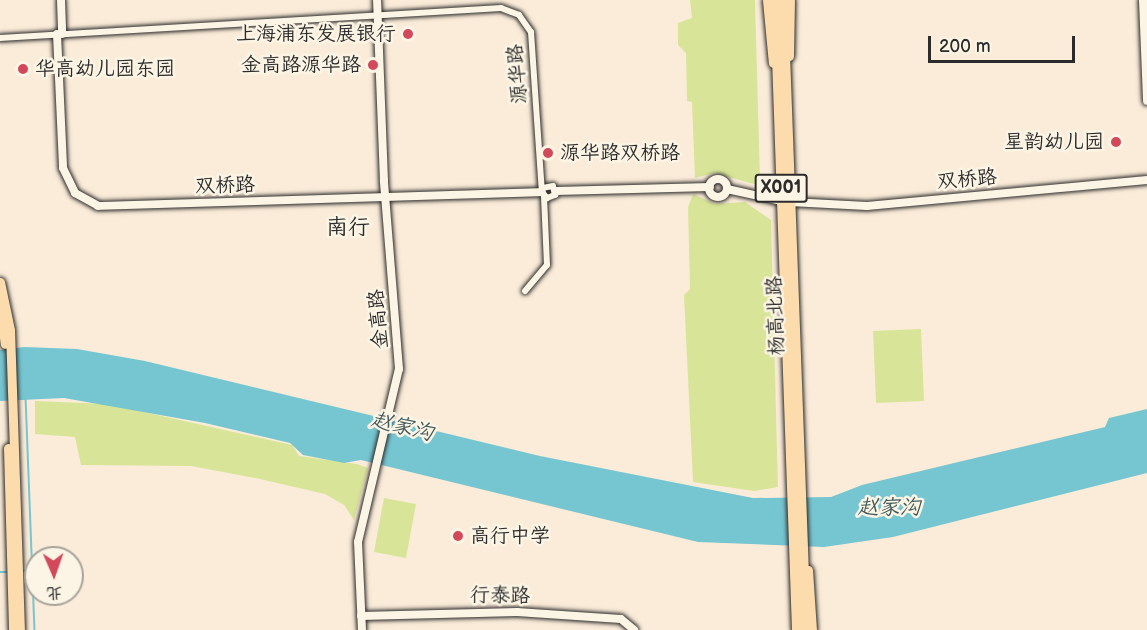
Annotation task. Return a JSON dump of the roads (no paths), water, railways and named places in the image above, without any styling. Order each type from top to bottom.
[{"type":"highway","name":"杨高北路","points":[[781,4],[782,91],[798,532],[806,630]]},
{"type":"highway","name":"杨高北路","points":[[797,630],[798,532]]},
{"type":"main road","name":"X001","points":[[767,0],[782,91]]},
{"type":"main road","name":"X001","points":[[781,4],[782,91]]},
{"type":"main road","points":[[0,282],[10,330],[13,630]]},
{"type":"main road","points":[[0,305],[14,577],[20,630]]},
{"type":"main road","name":"X001","points":[[792,630],[798,532]]},
{"type":"main road","name":"X001","points":[[798,532],[812,630]]},
{"type":"street","name":"双桥路","points":[[61,0],[59,34],[63,168],[75,192],[89,203],[109,207],[543,192]]},
{"type":"street","name":"金高路","points":[[362,630],[357,566],[360,530],[395,400],[399,352],[386,197],[377,0]]},
{"type":"street","points":[[1146,1],[1147,101]]},
{"type":"street","name":"源华路","points":[[0,38],[490,7],[510,10],[526,22],[533,43],[547,265],[525,291]]},
{"type":"street","name":"双桥路","points":[[556,191],[710,187],[720,180],[727,189],[786,201],[867,206],[1147,180]]},
{"type":"street","points":[[551,185],[556,191],[552,198],[543,192],[551,185]]},
{"type":"street","name":"行泰路","points":[[361,616],[538,613],[621,619],[634,630]]},
{"type":"water","name":"赵家沟","points":[[24,347],[77,349],[145,361],[540,456],[753,498],[831,497],[862,485],[1105,427],[1109,418],[1147,409],[1147,473],[893,537],[824,547],[698,542],[361,460],[344,463],[303,455],[290,443],[205,423],[64,398],[0,401],[0,350]]},
{"type":"waterway","points":[[26,397],[35,630]]},
{"type":"waterway","points":[[0,572],[8,572]]},
{"type":"place","name":"上海浦东发展银行","points":[[408,34]]},
{"type":"place","name":"金高路源华路","points":[[373,65]]},
{"type":"place","name":"华高幼儿园东园","points":[[23,69]]},
{"type":"place","name":"星韵幼儿园","points":[[1116,142]]},
{"type":"place","name":"源华路双桥路","points":[[548,153]]},
{"type":"place","name":"高行中学","points":[[458,536]]},
{"type":"district","name":"南行","points":[[348,228]]}]
